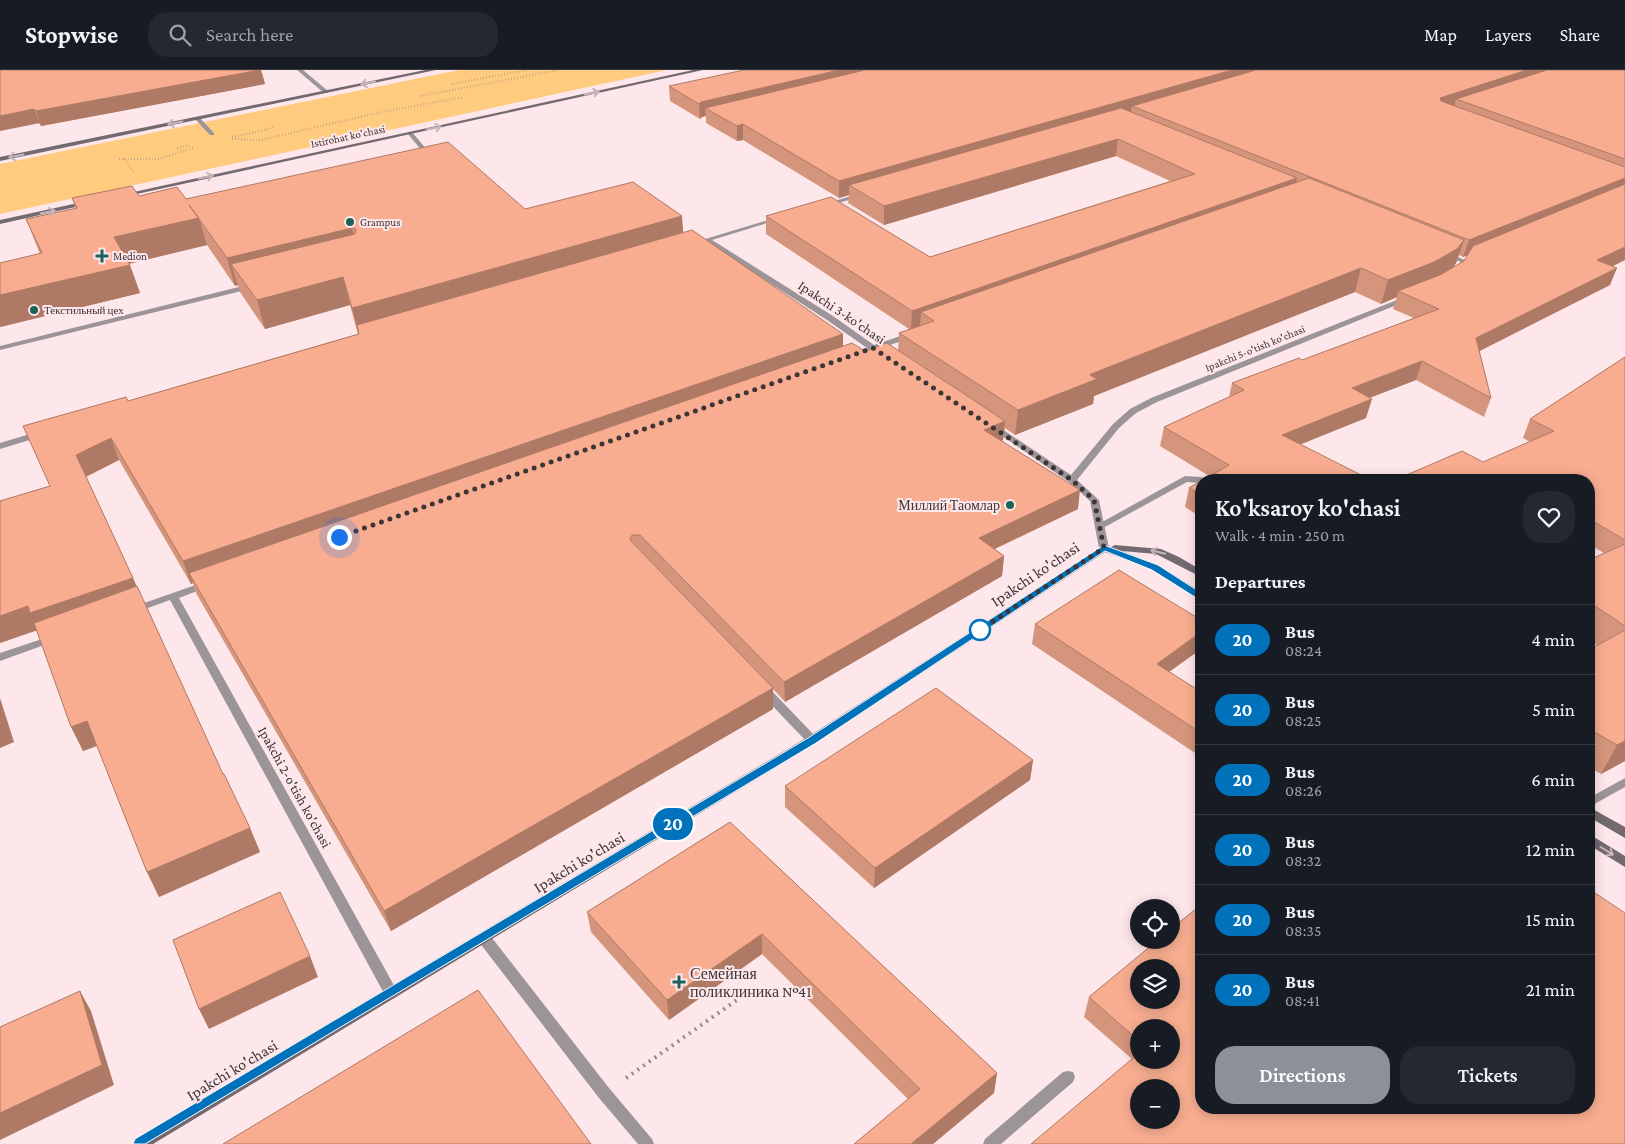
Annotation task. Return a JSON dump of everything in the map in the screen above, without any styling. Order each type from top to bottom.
[{"type":"main road","points":[[0,159],[433,70]]},
{"type":"main road","name":"Istirohat ko'chasi","points":[[115,197],[700,70]]},
{"type":"main road","points":[[0,222],[96,201]]},
{"type":"main road","points":[[1104,548],[1158,551],[1195,570]]},
{"type":"main road","points":[[1104,548],[1155,568],[1195,592]]},
{"type":"main road","name":"Ipakchi ko'chasi","points":[[140,1144],[812,740],[1104,548]]},
{"type":"main road","points":[[1595,815],[1625,833]]},
{"type":"main road","points":[[1595,843],[1625,862]]},
{"type":"street","points":[[300,70],[326,92]]},
{"type":"street","points":[[197,118],[212,134]]},
{"type":"street","points":[[408,160],[423,155],[424,151],[410,133]]},
{"type":"street","points":[[820,207],[867,193]]},
{"type":"street","points":[[688,245],[782,218]]},
{"type":"street","name":"Ipakchi 3-ko'chasi","points":[[707,240],[830,318],[877,351]]},
{"type":"street","points":[[1437,250],[1461,265],[1472,258]]},
{"type":"street","points":[[0,348],[262,283]]},
{"type":"street","name":"Ipakchi 5-o'tish ko'chasi","points":[[1072,480],[1116,426],[1133,411],[1154,400],[1413,296]]},
{"type":"street","points":[[845,358],[877,351],[920,332]]},
{"type":"street","points":[[983,421],[1072,480],[1094,500],[1104,548]]},
{"type":"street","points":[[0,446],[48,432]]},
{"type":"street","points":[[1100,526],[1185,479],[1195,480]]},
{"type":"street","points":[[127,612],[220,580]]},
{"type":"street","name":"Ipakchi 2-o'tish ko'chasi","points":[[173,596],[391,993]]},
{"type":"street","points":[[0,658],[64,635]]},
{"type":"street","points":[[758,684],[812,740]]},
{"type":"street","points":[[1595,800],[1625,782]]},
{"type":"street","points":[[484,938],[604,1093],[647,1144]]},
{"type":"street","points":[[990,1144],[1068,1078]]},
{"type":"path","points":[[419,96],[428,96],[559,70]]},
{"type":"path","points":[[232,139],[262,140],[382,112],[470,96]]},
{"type":"path","points":[[174,146],[177,148],[176,152]]},
{"type":"path","points":[[134,159],[156,160],[195,147]]},
{"type":"path","points":[[604,1093],[744,995]]},
{"type":"shaded area","points":[[459,70],[667,70],[0,214],[0,164]]},
{"type":"building","points":[[0,70],[260,70],[0,116]]},
{"type":"building","points":[[744,70],[839,70],[699,104],[669,86]]},
{"type":"building","points":[[865,70],[1232,70],[839,181],[743,124],[737,126],[705,108]]},
{"type":"building","points":[[1256,70],[1527,70],[1440,98],[1441,101],[1625,167],[1625,178],[1469,240],[1132,106]]},
{"type":"building","points":[[1547,70],[1625,70],[1625,159],[1456,99]]},
{"type":"building","points":[[1121,108],[1297,178],[912,311],[766,216],[831,197],[930,257],[1195,174],[1118,139],[884,206],[849,185]]},
{"type":"building","points":[[448,142],[525,209],[633,182],[682,216],[352,308],[343,277],[257,300],[231,264],[355,234],[356,229],[352,228],[227,258],[198,218],[114,237],[130,265],[0,295],[0,263],[42,253],[26,219],[77,208],[72,198],[132,186],[139,196],[177,187],[186,199]]},
{"type":"building","points":[[1309,178],[1464,240],[1457,249],[1434,262],[1388,280],[1361,268],[1091,374],[1097,379],[1018,410],[899,333],[934,321],[921,312]]},
{"type":"building","points":[[1625,184],[1625,247],[1597,260],[1617,268],[1476,338],[1491,398],[1422,361],[1352,388],[1372,399],[1282,435],[1359,474],[1213,474],[1229,465],[1164,427],[1244,390],[1232,383],[1299,358],[1302,360],[1439,309],[1398,291],[1440,275],[1464,261],[1473,246]]},
{"type":"building","points":[[692,230],[843,334],[183,561],[111,438],[76,455],[133,578],[30,613],[28,606],[0,616],[0,501],[50,486],[23,426],[126,397],[128,401],[359,334],[357,325]]},
{"type":"building","points":[[852,343],[865,351],[887,343],[1005,421],[984,430],[1080,490],[979,538],[1004,556],[784,682],[640,535],[632,535],[630,540],[773,688],[384,911],[189,573]]},
{"type":"building","points":[[1625,357],[1625,540],[1595,522],[1595,474],[1409,474],[1462,451],[1483,462],[1554,431],[1530,419]]},
{"type":"building","points":[[1195,484],[1195,492],[1189,488]]},
{"type":"building","points":[[1625,544],[1625,626],[1595,606],[1595,557]]},
{"type":"building","points":[[1119,570],[1195,616],[1195,636],[1157,664],[1195,688],[1195,729],[1035,624]]},
{"type":"building","points":[[137,586],[223,774],[250,828],[147,872],[87,721],[71,727],[34,623]]},
{"type":"building","points":[[1625,630],[1625,741],[1617,745],[1595,732],[1595,647]]},
{"type":"building","points":[[936,688],[1033,760],[875,868],[785,786]]},
{"type":"building","name":"Семейная поликлиника №41","points":[[730,822],[997,1073],[911,1144],[854,1144],[920,1089],[762,934],[667,1000],[587,912]]},
{"type":"building","points":[[280,892],[310,956],[199,1009],[173,940]]},
{"type":"building","points":[[1595,893],[1625,913],[1625,1144],[1031,1144],[1130,1061],[1130,1069],[1180,1069],[1180,1019],[1130,1019],[1130,1033],[1089,997],[1130,963],[1130,1009],[1180,1009],[1180,959],[1135,959],[1147,949],[1180,949],[1180,922],[1195,910],[1195,1114],[1595,1114]]},
{"type":"building","points":[[478,990],[591,1144],[223,1144]]},
{"type":"building","points":[[80,991],[102,1065],[0,1113],[0,1027]]},
{"type":"bus line","name":"20","points":[[140,1144],[812,740],[1104,548],[1155,568],[1195,592]]},
{"type":"place","name":"Grampus","points":[[350,222]]},
{"type":"place","name":"Medion","points":[[102,256]]},
{"type":"place","name":"Текстильный цех","points":[[34,310]]},
{"type":"place","name":"Миллий Таомлар","points":[[1010,505]]},
{"type":"place","name":"Семейная поликлиника №41","points":[[679,982]]},
{"type":"route","points":[[339,537],[873,348],[1072,480],[1094,500],[1104,548],[980,630]]}]
